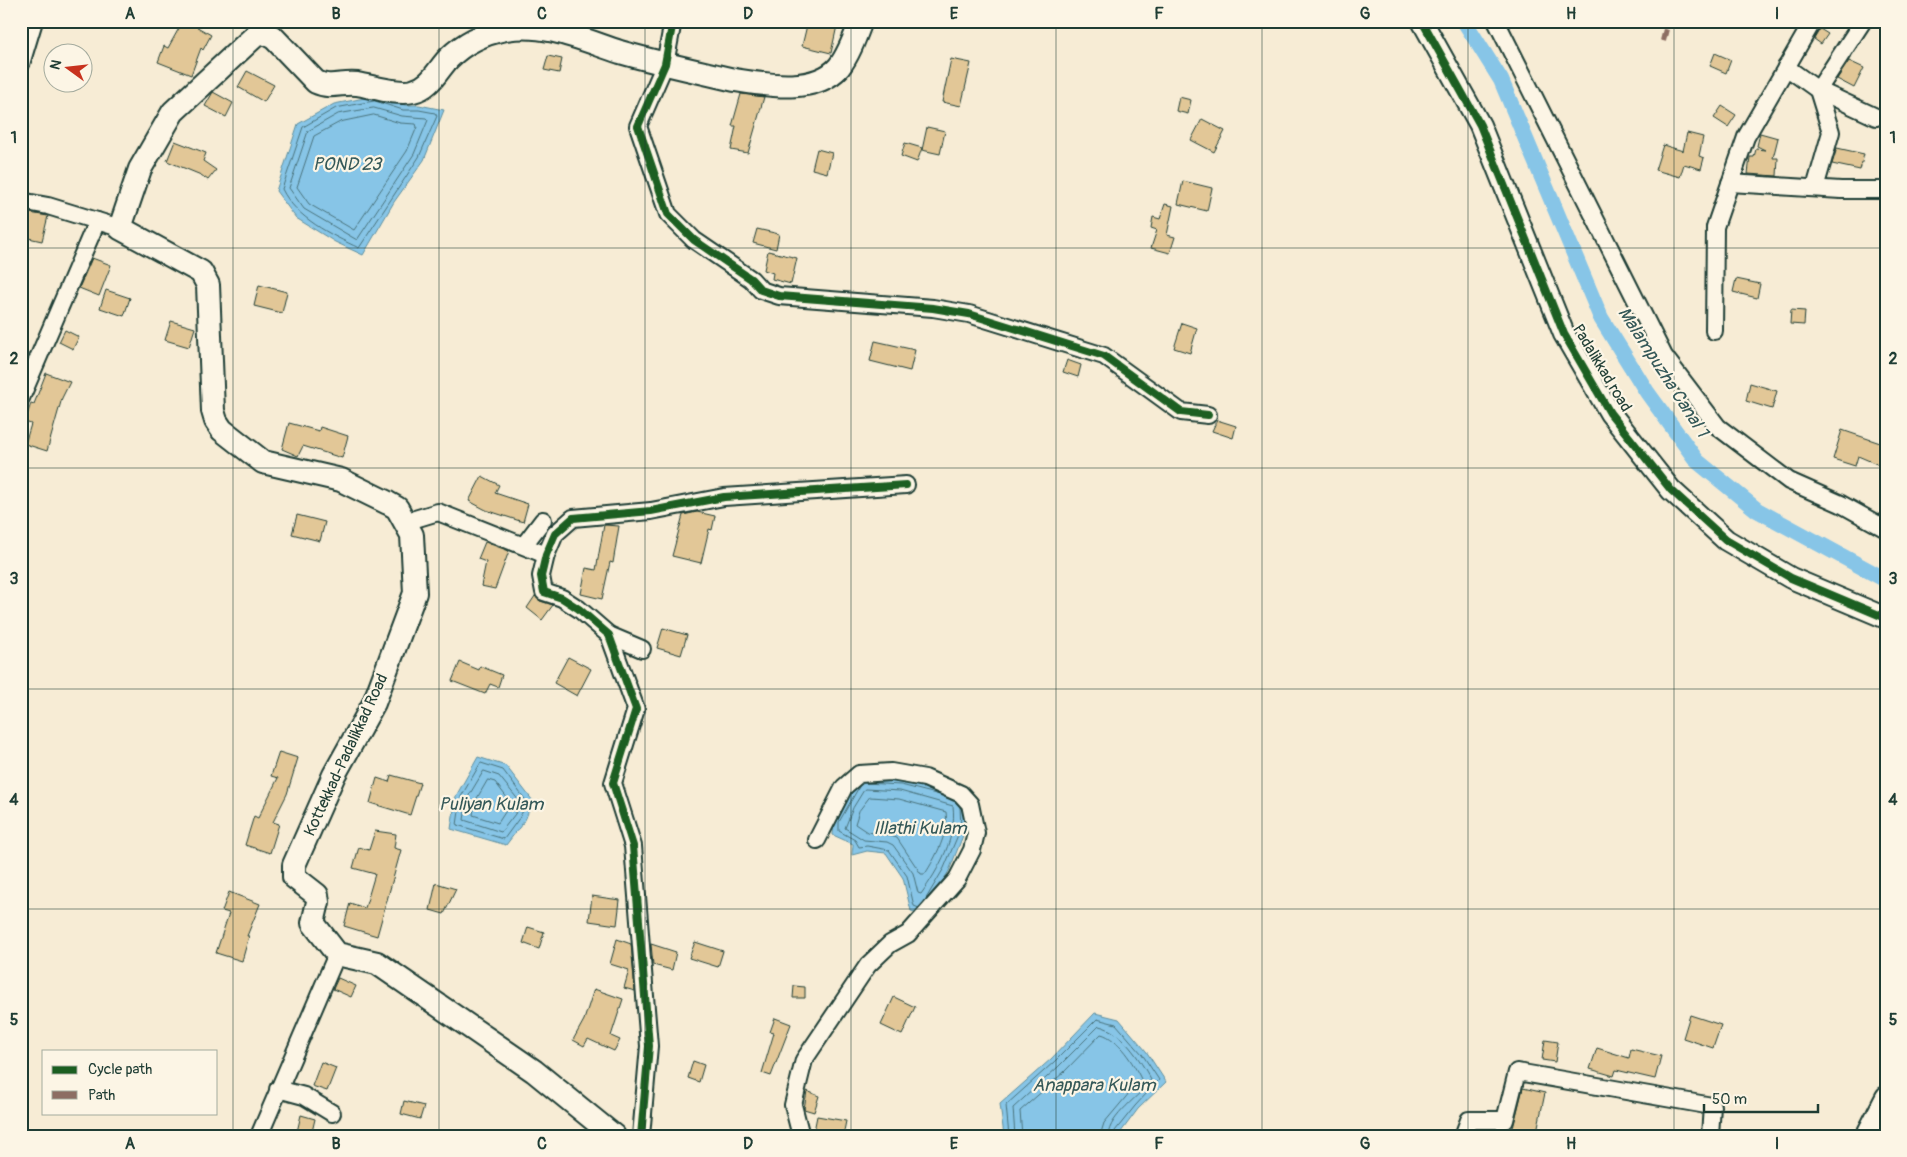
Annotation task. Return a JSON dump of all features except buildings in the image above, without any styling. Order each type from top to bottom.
[{"type":"main road","points":[[120,228],[140,168],[173,112],[257,34],[263,32],[269,33],[316,82],[325,86],[352,84],[412,91],[424,87],[449,58],[468,43],[487,34],[507,29],[526,28],[574,28],[619,51],[665,64],[754,83],[811,84],[826,78],[839,66],[851,46],[861,21]]},
{"type":"main road","name":"Kottekkad-Padalikkad Road","points":[[120,228],[201,272],[208,285],[213,411],[216,421],[222,430],[263,462],[341,480],[397,508],[412,535],[415,593],[374,703],[334,775],[293,870],[294,877],[317,895],[318,902],[313,922],[336,954]]},
{"type":"main road","points":[[336,954],[377,963],[534,1071],[614,1136]]},
{"type":"street","points":[[21,64],[34,21]]},
{"type":"street","points":[[673,21],[665,64],[638,126],[668,214],[694,240],[751,280],[761,290],[779,296],[933,308],[969,314],[1104,356],[1181,412],[1208,415]]},
{"type":"street","name":"Padalikkad road","points":[[1422,21],[1480,125],[1564,334],[1616,420],[1671,490],[1726,540],[1791,578],[1886,618]]},
{"type":"street","points":[[1496,21],[1664,356],[1718,427],[1789,481],[1841,504],[1886,529]]},
{"type":"street","points":[[1714,331],[1715,227],[1746,137],[1813,21]]},
{"type":"street","points":[[1818,90],[1863,21]]},
{"type":"street","points":[[1786,67],[1818,90],[1876,117]]},
{"type":"street","points":[[1815,188],[1831,132],[1818,90]]},
{"type":"street","points":[[1730,182],[1815,188],[1886,190]]},
{"type":"street","points":[[21,201],[48,206],[120,228]]},
{"type":"street","points":[[21,398],[97,221]]},
{"type":"street","points":[[642,649],[610,635],[579,609],[562,598],[544,592],[541,576],[546,555],[556,534],[573,518],[651,511],[724,497],[906,485]]},
{"type":"street","points":[[405,522],[438,512],[546,555]]},
{"type":"street","points":[[524,545],[543,520]]},
{"type":"street","points":[[610,635],[636,709],[613,783],[633,846],[646,1008],[649,1046],[641,1136]]},
{"type":"street","points":[[801,1136],[793,1105],[804,1060],[868,965],[890,944],[908,934],[957,880],[972,850],[976,833],[970,804],[960,794],[925,778],[891,772],[859,774],[844,787],[817,840]]},
{"type":"street","points":[[259,1136],[336,954]]},
{"type":"street","points":[[1463,1136],[1469,1120],[1504,1120],[1517,1072],[1712,1106],[1710,1136]]},
{"type":"street","points":[[278,1089],[304,1096],[332,1113]]},
{"type":"street","points":[[1866,1136],[1886,1097]]},
{"type":"water","name":"POND 23","points":[[375,96],[405,105],[419,105],[444,110],[424,160],[394,202],[363,255],[335,242],[296,218],[276,191],[298,124],[334,104]]},
{"type":"water","name":"Puliyan Kulam","points":[[478,757],[506,766],[533,801],[525,820],[506,845],[451,829],[456,796]]},
{"type":"water","name":"Illathi Kulam","points":[[859,777],[902,780],[964,797],[966,828],[949,871],[923,914],[911,911],[903,878],[886,853],[867,851],[852,855],[853,844],[833,835],[834,821]]},
{"type":"water","name":"Anappara Kulam","points":[[1095,1013],[1119,1019],[1146,1051],[1166,1082],[1138,1109],[1118,1136],[1004,1136],[1000,1104],[1051,1059]]},
{"type":"waterway","name":"Malampuzha Canal 1","points":[[1464,21],[1501,80],[1601,318],[1647,392],[1697,461],[1757,510],[1886,580]]},
{"type":"marked path","points":[[1663,41],[1668,21]]},
{"type":"cycle path","points":[[673,21],[665,64],[638,126],[668,214],[694,240],[751,279],[761,290],[779,296],[933,308],[969,314],[1104,356],[1181,412],[1208,415]]},
{"type":"cycle path","points":[[1422,21],[1480,125],[1564,334],[1610,413],[1671,490],[1726,540],[1791,578],[1886,618]]},
{"type":"cycle path","points":[[641,1136],[649,1046],[633,846],[613,783],[636,709],[609,635],[579,609],[562,598],[544,592],[541,576],[546,555],[555,534],[573,518],[651,511],[724,497],[906,485]]}]
